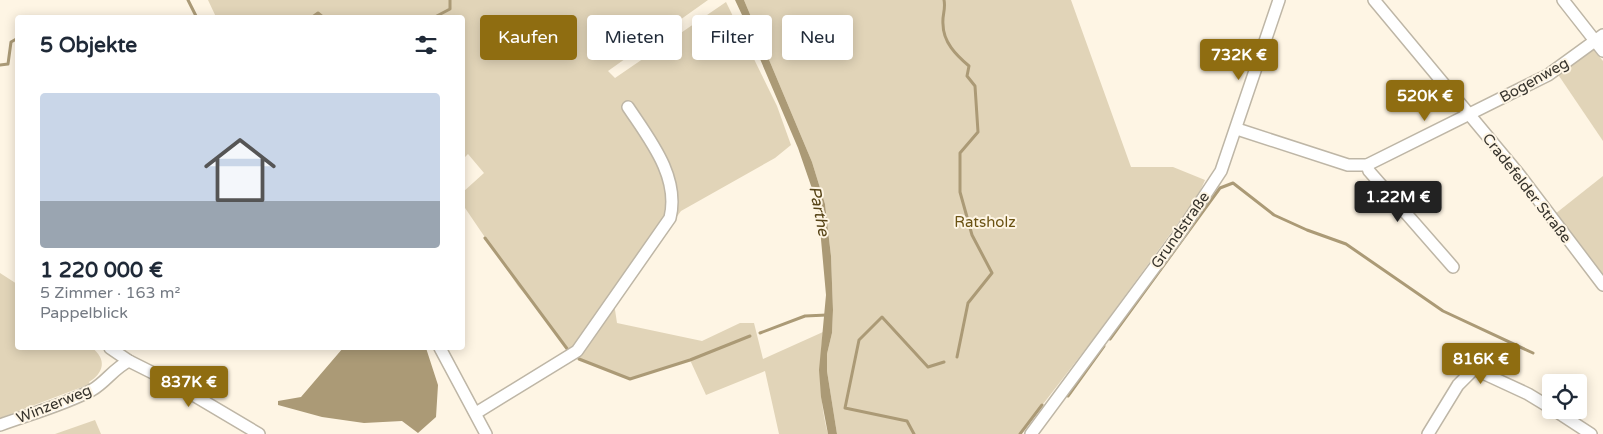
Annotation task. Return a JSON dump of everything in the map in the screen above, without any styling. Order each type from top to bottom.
[{"type":"street","name":"Grundstraße","points":[[1031,434],[1180,233],[1221,171],[1237,129],[1279,0]]},
{"type":"street","name":"Cradefelder Straße","points":[[1374,0],[1518,173],[1603,285]]},
{"type":"street","points":[[1563,0],[1601,42]]},
{"type":"street","name":"Bogenweg","points":[[1367,165],[1548,76],[1601,42]]},
{"type":"street","points":[[476,413],[577,351],[670,218],[674,204],[672,186],[666,169],[628,107]]},
{"type":"street","points":[[1237,129],[1348,164],[1367,165],[1370,171],[1453,267]]},
{"type":"street","points":[[113,350],[129,361],[173,383],[259,434]]},
{"type":"street","points":[[441,350],[486,434]]},
{"type":"street","name":"Winzerweg","points":[[0,425],[81,396],[103,383],[120,365],[129,361]]},
{"type":"street","points":[[1428,434],[1458,385],[1474,369],[1542,402]]},
{"type":"street","points":[[1568,419],[1590,434]]},
{"type":"green space","points":[[208,0],[708,0],[682,18],[682,15],[587,15],[587,60],[623,60],[608,71],[615,78],[641,60],[682,60],[682,32],[692,25],[692,60],[754,60],[777,106],[791,145],[775,158],[681,211],[614,303],[617,323],[702,341],[740,323],[754,323],[763,359],[823,332],[821,383],[823,409],[828,434],[779,434],[765,371],[706,395],[690,360],[630,379],[579,359],[568,350],[545,318],[518,286],[465,208],[465,190],[484,173],[468,154],[465,157],[465,15],[215,15]]},
{"type":"green space","name":"Ratsholz","points":[[744,0],[1071,0],[1131,167],[1173,167],[1205,180],[1198,196],[1094,338],[1020,434],[837,434],[827,371],[827,354],[832,333],[833,310],[831,256],[825,204],[812,162],[769,60],[772,60],[772,15],[750,15]]},
{"type":"green space","points":[[726,2],[732,15],[707,15]]},
{"type":"green space","points":[[1593,49],[1603,61],[1603,141],[1557,73]]},
{"type":"green space","points":[[1603,176],[1603,278],[1555,214]]},
{"type":"green space","points":[[0,273],[15,283],[15,350],[94,350],[102,361],[102,366],[98,374],[89,382],[90,384],[0,418]]},
{"type":"green space","points":[[95,420],[101,434],[55,434]]},
{"type":"water","points":[[735,0],[744,0],[750,15],[742,15]]},
{"type":"water","name":"Parthe","points":[[760,60],[769,60],[812,162],[825,204],[831,256],[833,310],[832,333],[827,354],[827,371],[837,434],[828,434],[821,397],[819,370],[826,295],[818,206],[798,148]]},
{"type":"water","points":[[341,350],[427,350],[438,385],[436,417],[418,433],[402,421],[364,423],[322,417],[278,405],[278,401],[301,397]]},
{"type":"waterway","points":[[188,0],[196,15]]},
{"type":"waterway","points":[[439,15],[450,9],[450,0]]},
{"type":"waterway","points":[[944,0],[943,21],[945,37],[955,53],[969,66],[967,76],[975,86],[978,132],[960,153],[960,192],[972,235],[992,273],[968,303],[957,357]]},
{"type":"waterway","points":[[315,15],[318,13],[320,15]]},
{"type":"waterway","points":[[0,65],[8,64],[11,42],[15,40]]},
{"type":"waterway","points":[[1110,339],[1220,188],[1233,183],[1274,215],[1307,230],[1346,244],[1443,311],[1533,353]]},
{"type":"waterway","points":[[485,238],[568,350]]},
{"type":"waterway","points":[[760,333],[805,316],[827,315]]},
{"type":"waterway","points":[[914,434],[907,421],[845,408],[859,340],[882,317],[928,367],[944,362]]},
{"type":"waterway","points":[[579,359],[630,379],[690,360],[750,336]]},
{"type":"waterway","points":[[1068,396],[1104,346]]},
{"type":"waterway","points":[[1020,434],[1042,405]]}]
